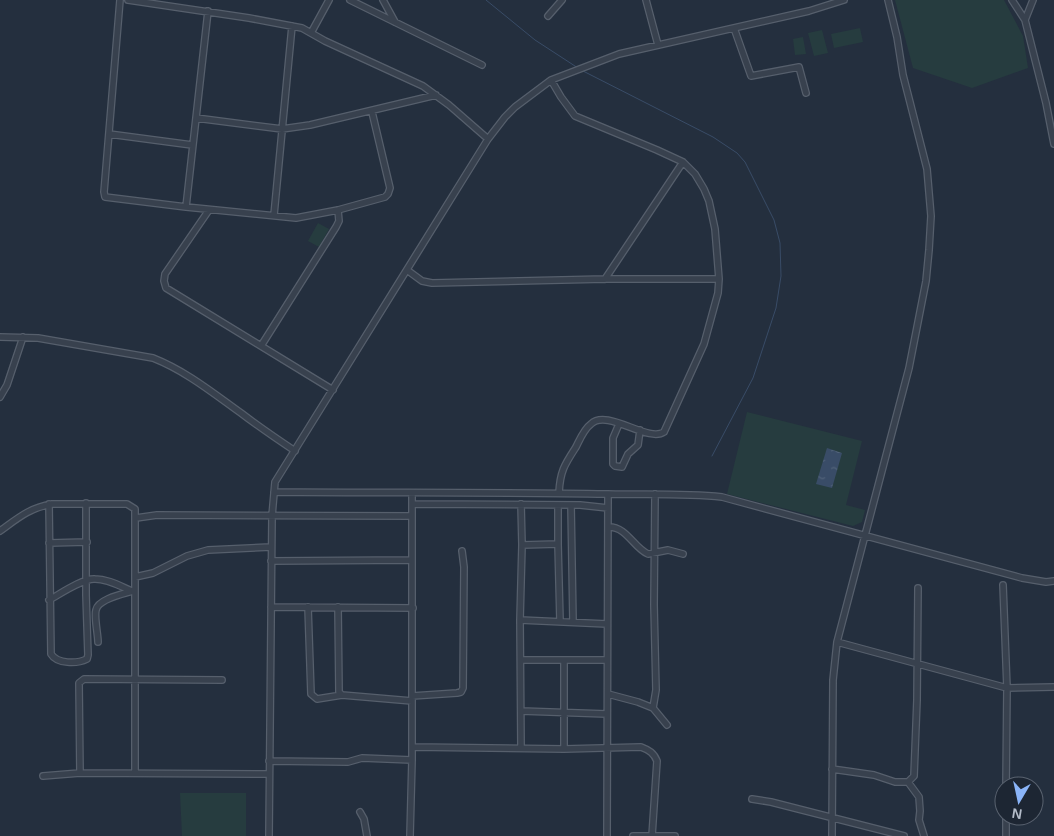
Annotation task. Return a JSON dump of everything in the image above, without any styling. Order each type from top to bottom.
[{"type":"street","points":[[120,0],[105,197],[209,210],[300,217],[338,210],[385,197],[390,191],[372,112]]},
{"type":"street","points":[[128,0],[208,11],[292,26],[311,33],[423,86],[488,139]]},
{"type":"street","points":[[311,33],[329,0]]},
{"type":"street","points":[[350,0],[482,65]]},
{"type":"street","points":[[382,0],[395,22]]},
{"type":"street","points":[[548,16],[562,0]]},
{"type":"street","points":[[646,0],[658,45]]},
{"type":"street","points":[[269,836],[271,547],[275,482],[488,139],[515,107],[551,80],[585,66],[620,54],[810,11],[844,0]]},
{"type":"street","points":[[832,836],[833,680],[837,642],[901,399],[915,340],[928,268],[931,216],[927,169],[907,90],[888,0]]},
{"type":"street","points":[[1012,0],[1025,20],[1046,103],[1054,144]]},
{"type":"street","points":[[1025,20],[1033,0]]},
{"type":"street","points":[[379,14],[386,6]]},
{"type":"street","points":[[186,207],[208,11]]},
{"type":"street","points":[[274,215],[292,26]]},
{"type":"street","points":[[734,28],[751,76],[799,67],[806,92]]},
{"type":"street","points":[[551,80],[575,116],[683,162],[695,174],[709,201],[715,229],[719,279],[718,293],[704,344],[667,428],[661,434],[601,420],[591,424],[560,474],[559,493]]},
{"type":"street","points":[[196,118],[282,129],[372,112],[436,95]]},
{"type":"street","points":[[1046,103],[1054,108]]},
{"type":"street","points":[[109,134],[192,145]]},
{"type":"street","points":[[606,279],[683,162]]},
{"type":"street","points":[[209,210],[165,274],[166,288],[333,390]]},
{"type":"street","points":[[261,346],[336,227],[339,221],[338,210]]},
{"type":"street","points":[[407,270],[422,281],[432,283],[606,279],[719,279]]},
{"type":"street","points":[[0,337],[38,338],[152,358],[179,370],[219,396],[295,451]]},
{"type":"street","points":[[0,397],[7,385],[23,338]]},
{"type":"street","points":[[619,424],[612,441],[613,464],[615,466],[622,467],[628,454],[638,445],[640,430]]},
{"type":"street","points":[[274,492],[694,494],[722,497],[865,534],[1022,578],[1054,582]]},
{"type":"street","points":[[410,836],[413,608],[412,493]]},
{"type":"street","points":[[607,836],[608,494]]},
{"type":"street","points":[[653,708],[656,690],[655,494]]},
{"type":"street","points":[[49,504],[51,654],[53,658],[61,661],[84,661],[88,655],[86,503]]},
{"type":"street","points":[[0,531],[26,512],[49,504],[127,504],[134,509],[136,518],[136,577],[134,590],[136,679],[135,773]]},
{"type":"street","points":[[412,504],[571,505],[608,508]]},
{"type":"street","points":[[521,504],[521,748]]},
{"type":"street","points":[[558,505],[560,621]]},
{"type":"street","points":[[571,505],[572,621]]},
{"type":"street","points":[[136,518],[157,515],[412,516]]},
{"type":"street","points":[[609,527],[618,527],[648,554],[668,550],[683,554]]},
{"type":"street","points":[[49,543],[87,542]]},
{"type":"street","points":[[522,545],[558,544]]},
{"type":"street","points":[[136,577],[153,573],[187,556],[210,549],[271,547]]},
{"type":"street","points":[[308,607],[311,694],[317,699],[342,695],[412,699],[461,692],[463,688],[464,574],[462,552]]},
{"type":"street","points":[[272,561],[412,560]]},
{"type":"street","points":[[49,600],[93,578],[134,590]]},
{"type":"street","points":[[1003,586],[1007,688],[1006,776]]},
{"type":"street","points":[[832,769],[874,775],[895,782],[908,782],[912,780],[915,769],[918,588]]},
{"type":"street","points":[[98,642],[96,609],[100,603],[134,590]]},
{"type":"street","points":[[271,607],[413,608]]},
{"type":"street","points":[[338,607],[339,692],[342,695]]},
{"type":"street","points":[[520,620],[607,624]]},
{"type":"street","points":[[837,642],[1007,688],[1054,687]]},
{"type":"street","points":[[521,660],[607,660]]},
{"type":"street","points":[[564,660],[564,748]]},
{"type":"street","points":[[80,773],[79,683],[84,679],[222,680]]},
{"type":"street","points":[[608,694],[653,708],[667,725]]},
{"type":"street","points":[[521,711],[607,714]]},
{"type":"street","points":[[412,747],[642,747],[649,750],[655,756],[657,762],[652,836]]},
{"type":"street","points":[[269,761],[348,762],[362,758],[412,760]]},
{"type":"street","points":[[43,776],[80,773],[269,774]]},
{"type":"street","points":[[908,782],[919,797],[919,820],[924,836]]},
{"type":"street","points":[[752,799],[771,802],[904,836]]},
{"type":"street","points":[[360,812],[364,820],[367,836]]},
{"type":"street","points":[[634,836],[676,836]]},
{"type":"green space","points":[[895,0],[1004,0],[1023,36],[1028,68],[972,88],[913,68]]},
{"type":"green space","points":[[860,28],[863,42],[834,48],[831,34]]},
{"type":"green space","points":[[822,30],[828,53],[814,56],[808,33]]},
{"type":"green space","points":[[803,37],[806,54],[795,55],[793,39]]},
{"type":"green space","points":[[318,223],[329,229],[319,247],[308,241]]},
{"type":"green space","points":[[747,412],[862,441],[846,505],[865,510],[862,522],[853,526],[727,494]]},
{"type":"green space","points":[[180,793],[246,793],[246,836],[182,836]]},
{"type":"water","points":[[827,448],[842,453],[832,488],[816,484]]},
{"type":"waterway","points":[[486,0],[535,40],[578,68]]},
{"type":"waterway","points":[[583,71],[713,137],[737,153],[745,162],[774,220],[780,243],[781,276],[776,308],[753,378],[712,456]]}]
